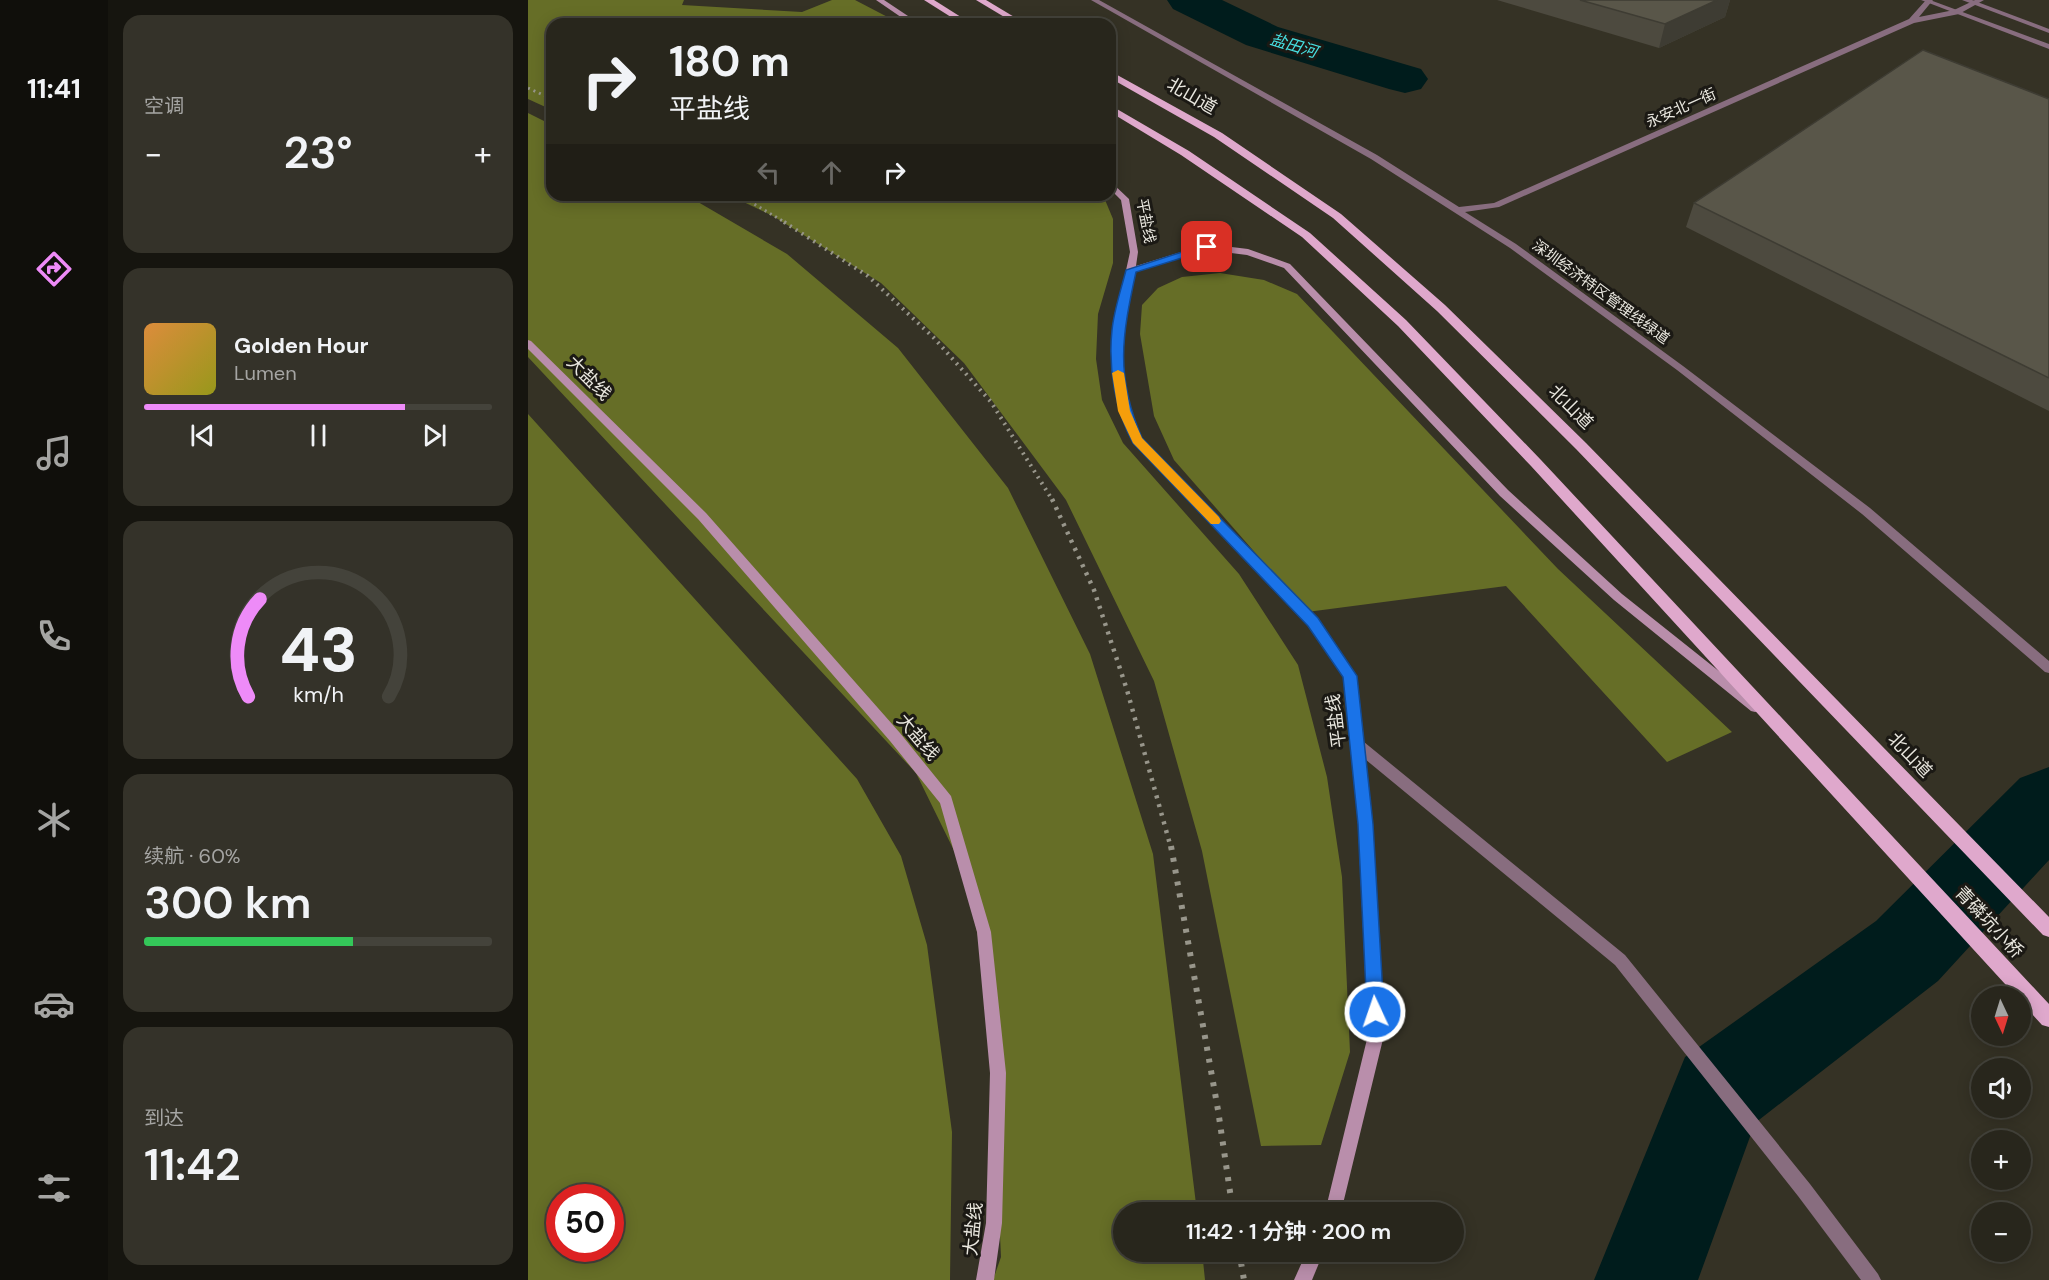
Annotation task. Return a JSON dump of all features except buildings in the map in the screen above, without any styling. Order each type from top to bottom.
[{"type":"main road","points":[[879,0],[907,18]]},
{"type":"main road","points":[[928,0],[958,18]]},
{"type":"main road","points":[[980,0],[1012,18]]},
{"type":"main road","name":"北山道","points":[[1116,77],[1218,135],[1337,216],[1441,308],[1581,446],[1952,830]]},
{"type":"main road","points":[[1116,112],[1185,153],[1306,235],[1402,323],[1536,463],[1782,728]]},
{"type":"main road","name":"平盐线","points":[[1116,190],[1125,199],[1134,252],[1118,330],[1118,372],[1124,411],[1137,440],[1313,622],[1350,676],[1359,746],[1376,1035],[1335,1202]]},
{"type":"main road","name":"平盐线","points":[[1131,270],[1207,247],[1248,252],[1287,266],[1504,493],[1618,597],[1782,728]]},
{"type":"main road","name":"大盐线","points":[[528,343],[702,516],[895,736],[946,800],[984,932],[998,1073],[994,1223],[985,1280]]},
{"type":"main road","name":"青磷坑小桥","points":[[1782,728],[2048,1017]]},
{"type":"main road","name":"青磷坑小桥","points":[[1952,830],[2049,929]]},
{"type":"main road","points":[[1303,1280],[1311,1262]]},
{"type":"street","name":"深圳经济特区管理线绿道","points":[[1094,0],[1374,157],[1513,246],[1680,368],[1866,511],[2049,668]]},
{"type":"street","name":"永安北一街","points":[[1912,21],[1927,0]]},
{"type":"street","points":[[1927,0],[2049,47]]},
{"type":"street","points":[[1965,0],[1977,2],[2049,31]]},
{"type":"street","name":"永安北一街","points":[[1458,210],[1496,206],[1912,21],[1956,12],[1977,2]]},
{"type":"street","points":[[1359,746],[1620,960],[1872,1280]]},
{"type":"green space","points":[[528,0],[684,0],[682,5],[802,12],[832,0],[855,0],[890,18],[546,18],[546,107],[528,99]]},
{"type":"green space","points":[[528,113],[546,122],[546,201],[696,201],[787,254],[898,348],[1008,488],[1090,654],[1153,854],[1196,1202],[1113,1202],[1113,1262],[1203,1262],[1205,1280],[993,1280],[1001,1257],[989,994],[966,875],[916,773],[528,357]]},
{"type":"green space","points":[[742,201],[1106,201],[1113,219],[1113,263],[1098,314],[1096,359],[1102,400],[1123,443],[1239,574],[1298,665],[1327,777],[1342,877],[1350,1052],[1321,1145],[1261,1146],[1202,851],[1154,681],[1066,500],[964,363],[881,283],[773,216]]},
{"type":"green space","points":[[1220,273],[1264,280],[1297,294],[1558,569],[1732,732],[1667,762],[1506,586],[1307,612],[1174,460],[1154,416],[1140,334],[1142,305],[1158,288],[1182,277]]},
{"type":"green space","points":[[528,414],[857,779],[901,856],[927,945],[952,1132],[950,1280],[528,1280]]},
{"type":"waterway","name":"盐田河","points":[[1188,0],[1262,36],[1405,79]]},
{"type":"waterway","points":[[1646,1280],[1719,1091],[1907,951],[2049,803]]},
{"type":"railway","points":[[528,88],[546,96]]},
{"type":"railway","points":[[749,201],[786,223]]},
{"type":"railway","points":[[784,222],[868,276],[934,338],[991,402],[1053,501]]},
{"type":"railway","points":[[1053,501],[1094,590],[1127,690],[1171,848]]},
{"type":"railway","points":[[1171,846],[1218,1110],[1232,1202]]},
{"type":"railway","points":[[1241,1262],[1244,1280]]},
{"type":"slow traffic","points":[[1118,373],[1124,411],[1137,440],[1215,521]]},
{"type":"route","points":[[1207,247],[1131,270],[1118,330],[1118,372],[1124,411],[1137,440],[1313,622],[1350,676],[1359,746],[1365,824],[1375,1012]]}]
